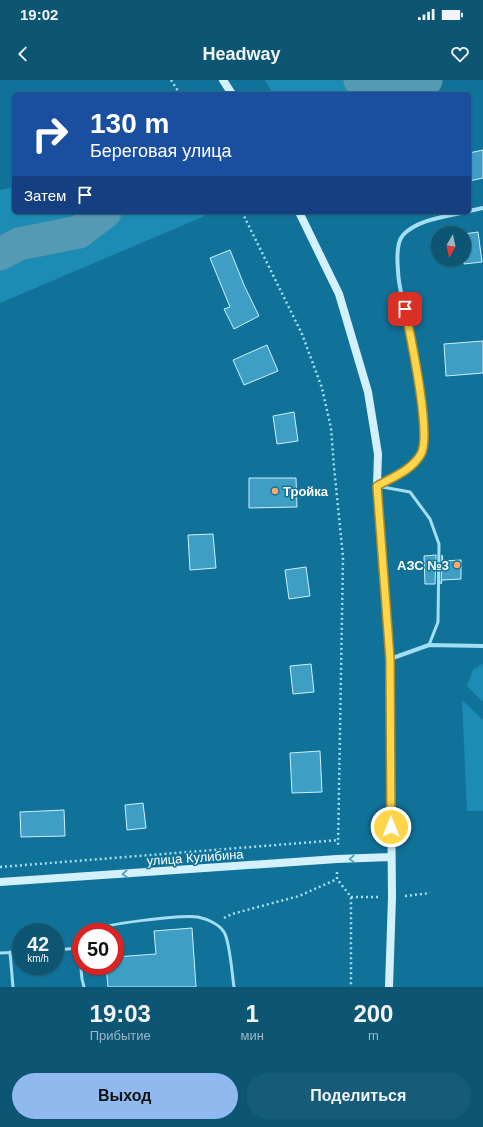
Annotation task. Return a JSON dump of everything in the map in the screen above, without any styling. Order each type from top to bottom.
[{"type":"main road","points":[[223,80],[231,92]]},
{"type":"main road","points":[[300,214],[339,294],[368,392],[378,454],[377,486],[390,659],[392,897],[389,987]]},
{"type":"main road","name":"улица Кулибина","points":[[0,882],[337,859],[391,857]]},
{"type":"street","points":[[471,211],[483,208]]},
{"type":"street","points":[[377,486],[412,466],[422,452],[424,444],[424,429],[417,371],[400,289],[397,250],[402,236],[414,226],[457,214]]},
{"type":"street","points":[[390,659],[429,645],[483,646]]},
{"type":"lane","points":[[377,486],[410,492],[430,519],[439,544],[438,622],[429,645]]},
{"type":"lane","points":[[124,923],[184,916],[199,917],[215,923],[224,932],[227,942],[234,987]]},
{"type":"lane","points":[[0,953],[10,952],[13,987]]},
{"type":"lane","points":[[82,975],[84,987]]},
{"type":"path","points":[[171,80],[179,92]]},
{"type":"path","points":[[243,214],[302,334],[322,388],[331,428],[343,557],[339,840],[337,879],[351,897],[351,987]]},
{"type":"path","points":[[0,867],[339,840]]},
{"type":"path","points":[[215,923],[232,914],[298,896],[337,879]]},
{"type":"shaded area","points":[[265,80],[371,80],[350,92],[272,92]]},
{"type":"shaded area","points":[[12,187],[12,214],[209,214],[0,303],[0,190]]},
{"type":"shaded area","points":[[482,664],[483,702],[467,686],[473,670]]},
{"type":"shaded area","points":[[462,700],[483,720],[483,811],[467,811]]},
{"type":"building","points":[[483,150],[483,178],[471,181],[471,153]]},
{"type":"building","points":[[478,232],[482,262],[471,263],[471,233]]},
{"type":"building","points":[[230,250],[244,285],[259,316],[234,329],[224,309],[230,307],[210,258]]},
{"type":"building","points":[[483,341],[483,373],[446,376],[444,344]]},
{"type":"building","points":[[267,345],[278,371],[244,385],[233,360]]},
{"type":"building","points":[[294,412],[298,441],[277,444],[273,416]]},
{"type":"building","points":[[249,478],[296,478],[297,507],[249,508]]},
{"type":"building","points":[[213,534],[216,568],[190,570],[188,535]]},
{"type":"building","points":[[436,555],[435,584],[425,584],[424,556]]},
{"type":"building","points":[[442,555],[443,561],[461,560],[461,579],[442,580],[441,584]]},
{"type":"building","points":[[306,567],[310,596],[289,599],[285,570]]},
{"type":"building","points":[[311,664],[314,692],[293,694],[290,666]]},
{"type":"building","points":[[320,751],[322,792],[292,793],[290,753]]},
{"type":"building","points":[[143,803],[146,828],[127,830],[125,805]]},
{"type":"building","points":[[64,810],[65,836],[21,837],[20,812]]},
{"type":"building","points":[[192,928],[196,987],[108,987],[107,975],[124,975],[124,956],[156,954],[154,931]]},
{"type":"waterway","points":[[360,80],[426,80]]},
{"type":"waterway","points":[[0,254],[19,244],[79,232],[102,214]]},
{"type":"place","name":"Тройка","points":[[275,491]]},
{"type":"place","name":"АЗС №3","points":[[457,565]]},
{"type":"route","points":[[391,827],[390,659],[377,486],[412,466],[422,452],[424,444],[424,429],[417,371],[405,309]]}]
